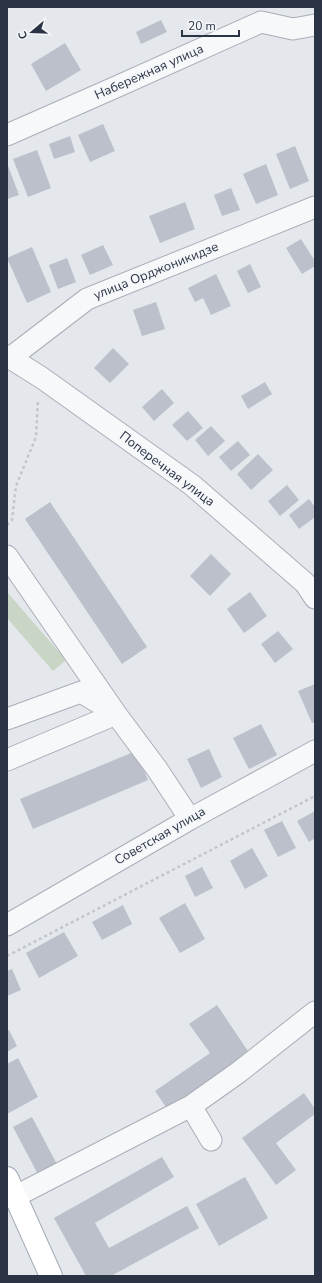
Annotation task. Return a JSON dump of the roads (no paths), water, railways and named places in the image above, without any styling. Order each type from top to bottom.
[{"type":"main road","points":[[11,1187],[51,1276]]},
{"type":"street","name":"Набережная улица","points":[[7,135],[261,22],[293,29],[315,25]]},
{"type":"street","name":"улица Орджоникидзе","points":[[8,357],[87,299],[315,207]]},
{"type":"street","name":"Поперечная улица","points":[[8,357],[42,378],[192,485],[305,584],[315,598]]},
{"type":"street","points":[[7,556],[190,818]]},
{"type":"street","points":[[7,719],[81,692],[116,714]]},
{"type":"street","points":[[7,760],[116,714]]},
{"type":"street","name":"Советская улица","points":[[7,925],[190,818],[315,751]]},
{"type":"street","points":[[11,1187],[191,1106],[239,1072],[315,1012]]},
{"type":"street","points":[[191,1106],[211,1140]]}]
